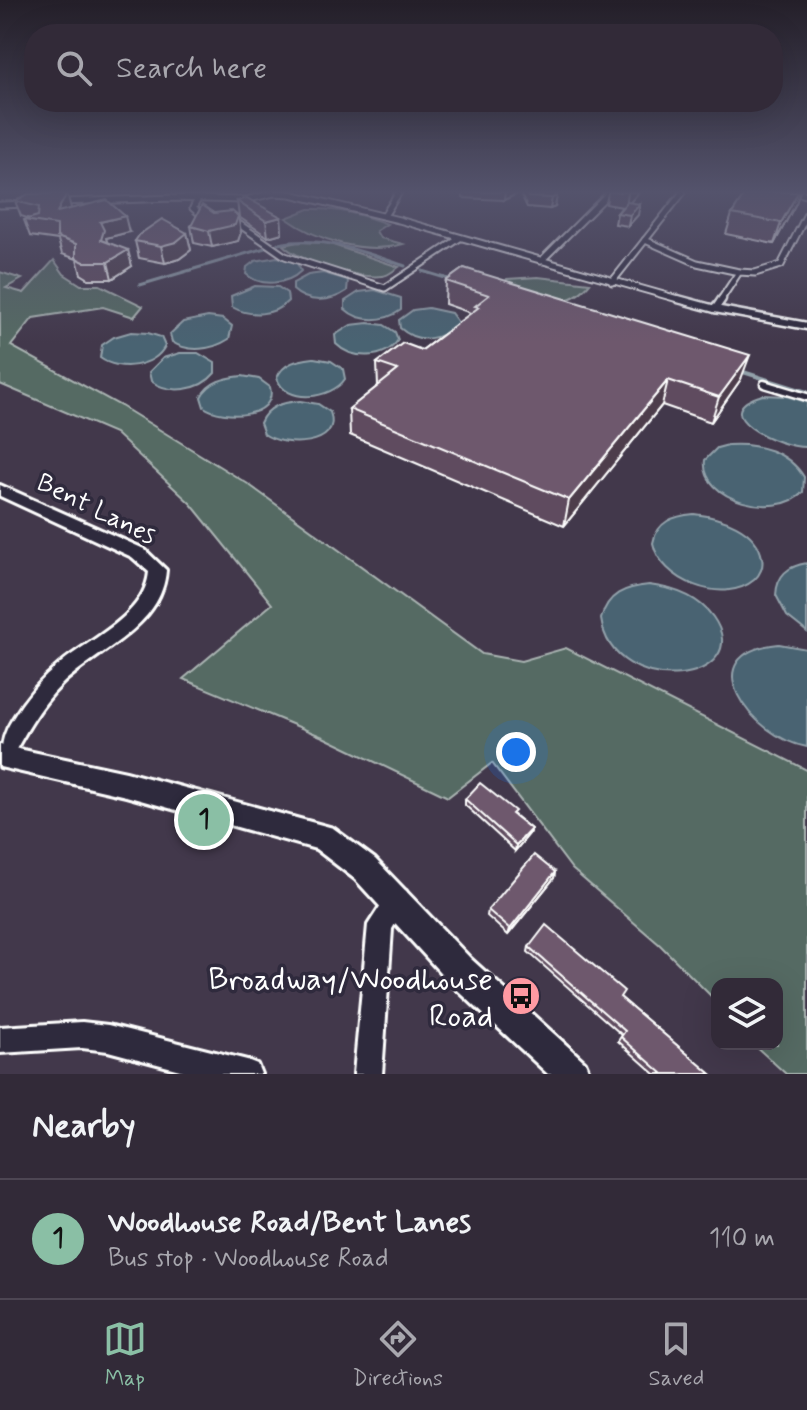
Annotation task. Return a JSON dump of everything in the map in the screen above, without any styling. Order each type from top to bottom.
[{"type":"street","name":"Bent Lanes","points":[[0,490],[138,553],[158,570],[160,581],[147,604],[134,617],[74,660],[55,679],[21,720],[1,756]]},
{"type":"street","points":[[1,756],[126,784],[323,837],[342,848],[398,899],[425,935],[573,1074]]},
{"type":"street","points":[[368,1074],[380,925],[398,899]]},
{"type":"street","points":[[0,1040],[82,1035],[108,1038],[247,1074]]},
{"type":"lane","points":[[265,242],[285,256],[385,288],[454,242]]},
{"type":"lane","points":[[475,242],[715,309],[807,326]]},
{"type":"lane","points":[[541,261],[560,242]]},
{"type":"lane","points":[[612,282],[643,242]]},
{"type":"lane","points":[[650,242],[697,263],[755,273],[781,265],[793,242]]},
{"type":"lane","points":[[715,309],[739,272]]},
{"type":"lane","points":[[764,384],[807,397]]},
{"type":"green space","points":[[336,242],[403,244],[373,248]]},
{"type":"green space","points":[[327,243],[399,267],[382,276],[345,272],[315,263],[283,245]]},
{"type":"green space","points":[[54,260],[64,274],[81,285],[100,285],[143,306],[134,317],[103,307],[33,318],[11,346],[121,406],[248,484],[482,654],[521,661],[566,648],[807,770],[807,1074],[786,1074],[760,1050],[783,1050],[783,978],[711,978],[711,996],[660,945],[572,869],[492,763],[448,797],[323,737],[183,679],[272,604],[191,504],[115,433],[0,384],[0,272],[22,279],[6,288],[24,293]]},
{"type":"green space","points":[[538,277],[590,283],[570,299],[560,301],[549,301],[503,286],[507,279]]},
{"type":"water","points":[[277,257],[296,261],[301,271],[274,283],[259,281],[246,274],[247,267],[255,261]]},
{"type":"water","points":[[323,273],[348,280],[347,291],[320,300],[306,298],[293,290],[293,283],[308,275]]},
{"type":"water","points":[[255,286],[278,287],[287,293],[288,301],[276,310],[262,313],[232,307],[231,296]]},
{"type":"water","points":[[375,290],[401,298],[401,310],[388,317],[365,319],[345,309],[345,301],[359,292]]},
{"type":"water","points":[[428,308],[451,313],[460,325],[430,338],[415,337],[400,328],[399,320],[413,310]]},
{"type":"water","points":[[208,317],[223,319],[232,326],[229,339],[200,349],[186,348],[172,342],[170,334],[183,322]]},
{"type":"water","points":[[351,325],[384,325],[395,332],[398,340],[385,351],[368,356],[351,353],[336,344],[335,335]]},
{"type":"water","points":[[131,332],[161,337],[165,346],[153,359],[136,365],[117,365],[100,358],[102,345]]},
{"type":"water","points":[[180,353],[198,353],[215,363],[215,373],[201,384],[184,389],[167,388],[151,381],[149,372],[163,358]]},
{"type":"water","points":[[314,358],[331,361],[343,369],[345,379],[339,386],[320,395],[309,396],[289,392],[282,387],[277,378],[283,368]]},
{"type":"water","points":[[242,376],[259,379],[270,387],[266,405],[257,411],[235,415],[204,407],[201,397],[208,387],[224,379]]},
{"type":"water","points":[[763,395],[786,396],[807,402],[807,447],[779,442],[751,428],[742,419],[740,410],[746,402]]},
{"type":"water","points":[[300,401],[318,404],[330,412],[332,424],[328,432],[320,438],[297,442],[273,439],[264,434],[260,423],[271,409]]},
{"type":"water","points":[[728,445],[761,447],[781,455],[804,477],[803,492],[776,505],[743,502],[727,496],[707,474],[705,460],[717,448]]},
{"type":"water","points":[[694,514],[726,521],[753,539],[762,561],[761,570],[754,580],[741,587],[710,589],[694,585],[667,568],[653,543],[658,529],[680,516]]},
{"type":"water","points":[[807,563],[807,632],[787,616],[776,595],[785,573],[794,566]]},
{"type":"water","points":[[649,585],[685,594],[707,610],[722,639],[717,657],[701,669],[679,674],[654,673],[630,663],[611,646],[601,619],[608,603],[618,593]]},
{"type":"water","points":[[779,644],[807,649],[807,747],[786,740],[766,728],[738,695],[733,678],[737,662],[752,651]]},
{"type":"building","points":[[71,242],[107,242],[128,250],[108,262],[84,262],[76,258],[76,244]]},
{"type":"building","points":[[141,242],[176,242],[161,246]]},
{"type":"building","points":[[464,268],[750,355],[719,397],[668,380],[569,500],[349,409],[398,370],[377,363],[403,343],[422,350],[479,307],[475,306],[489,295],[446,281]]},
{"type":"building","points":[[480,783],[515,811],[512,814],[531,829],[516,845],[465,799]]},
{"type":"building","points":[[534,855],[555,872],[510,929],[488,910]]},
{"type":"building","points":[[546,925],[624,991],[620,997],[711,1074],[663,1074],[621,1037],[625,1031],[529,947]]},
{"type":"waterway","points":[[278,244],[294,242]]},
{"type":"waterway","points":[[313,242],[358,251],[405,266]]},
{"type":"waterway","points":[[140,285],[265,248]]},
{"type":"waterway","points":[[422,271],[452,280]]},
{"type":"waterway","points":[[740,371],[807,392]]},
{"type":"place","name":"Woodhouse Road/Bent Lanes","points":[[204,820]]},
{"type":"place","name":"Broadway/Woodhouse Road","points":[[521,996]]}]
